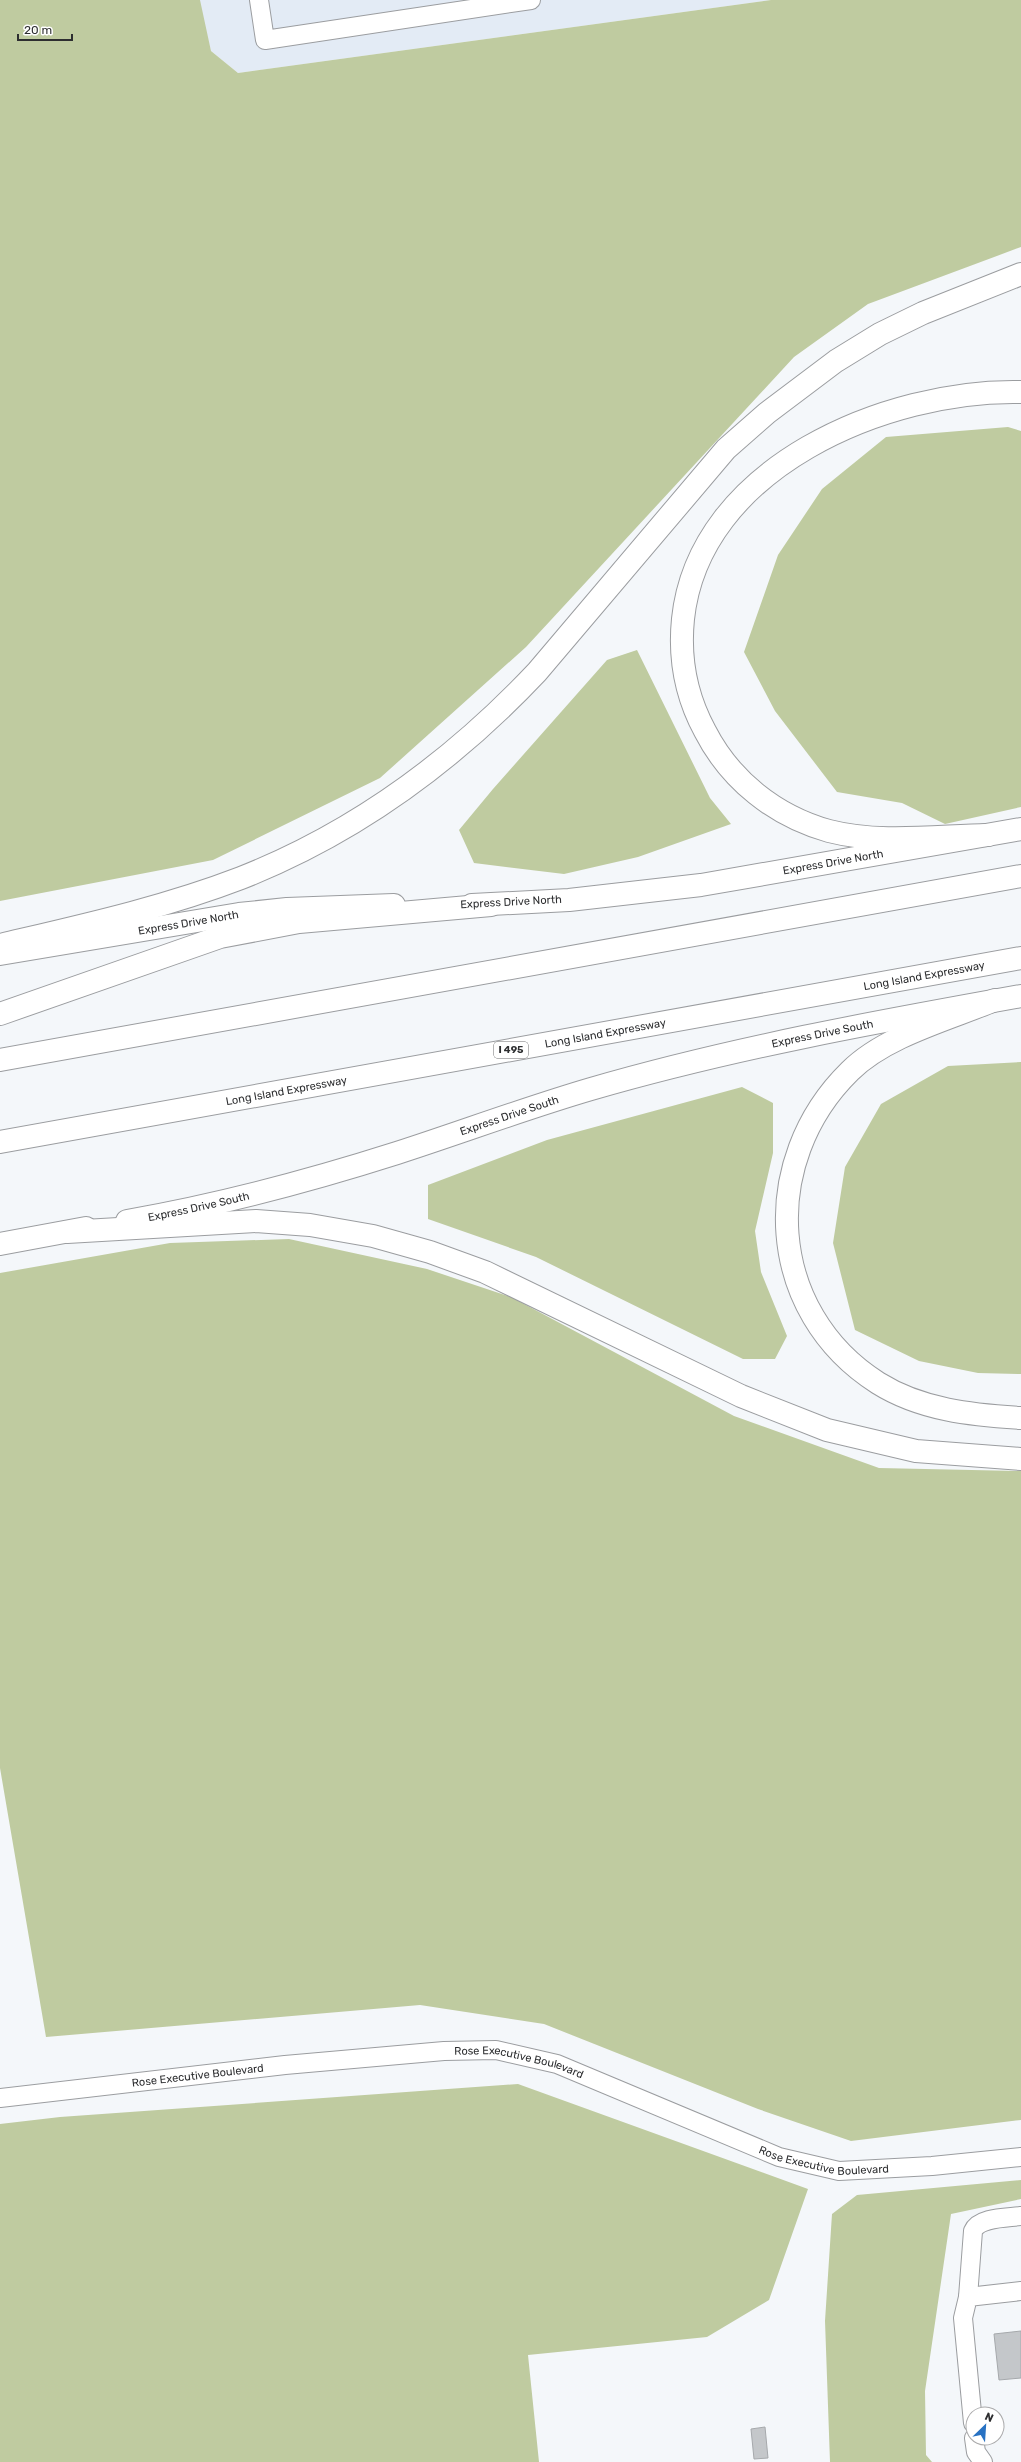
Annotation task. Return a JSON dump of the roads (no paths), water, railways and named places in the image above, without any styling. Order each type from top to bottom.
[{"type":"main road","points":[[0,945],[184,898],[240,878],[316,843],[392,798],[444,759],[505,706],[537,672],[718,459],[767,413],[836,361],[885,331],[947,302],[1021,274]]},
{"type":"main road","points":[[988,835],[874,837],[850,835],[808,824],[768,803],[745,784],[720,758],[699,721],[685,678],[682,631],[688,591],[703,551],[727,516],[742,500],[784,463],[849,426],[898,408],[949,396],[1021,392]]},
{"type":"main road","name":"Express Drive North","points":[[0,954],[239,914],[287,909],[386,905],[491,905],[569,900],[701,885],[1021,829]]},
{"type":"main road","points":[[0,1060],[1021,876]]},
{"type":"main road","points":[[0,1014],[220,937],[299,922],[491,905]]},
{"type":"main road","name":"Long Island Expressway","points":[[0,1142],[1021,958]]},
{"type":"main road","name":"Express Drive South","points":[[0,1244],[193,1208],[296,1183],[396,1153],[587,1090],[702,1058],[862,1024],[1021,996]]},
{"type":"main road","points":[[995,1000],[892,1041],[851,1069],[835,1086],[808,1125],[792,1166],[787,1190],[788,1240],[801,1291],[812,1315],[827,1337],[860,1370],[895,1392],[922,1403],[966,1413],[1021,1418]]},
{"type":"main road","points":[[67,1232],[256,1220],[310,1224],[381,1238],[430,1252],[485,1272],[741,1396],[806,1422],[856,1438],[916,1451],[1021,1459]]},
{"type":"street","points":[[259,0],[265,40],[531,0]]},
{"type":"street","name":"Rose Executive Boulevard","points":[[0,2098],[285,2065],[444,2051],[496,2050],[557,2064],[779,2157],[839,2171],[932,2166],[1021,2158]]},
{"type":"street","points":[[971,2406],[963,2318],[968,2297],[973,2231],[975,2226],[983,2222],[1021,2216]]},
{"type":"street","points":[[968,2297],[1021,2291]]},
{"type":"street","points":[[975,2446],[976,2452],[983,2462]]}]
